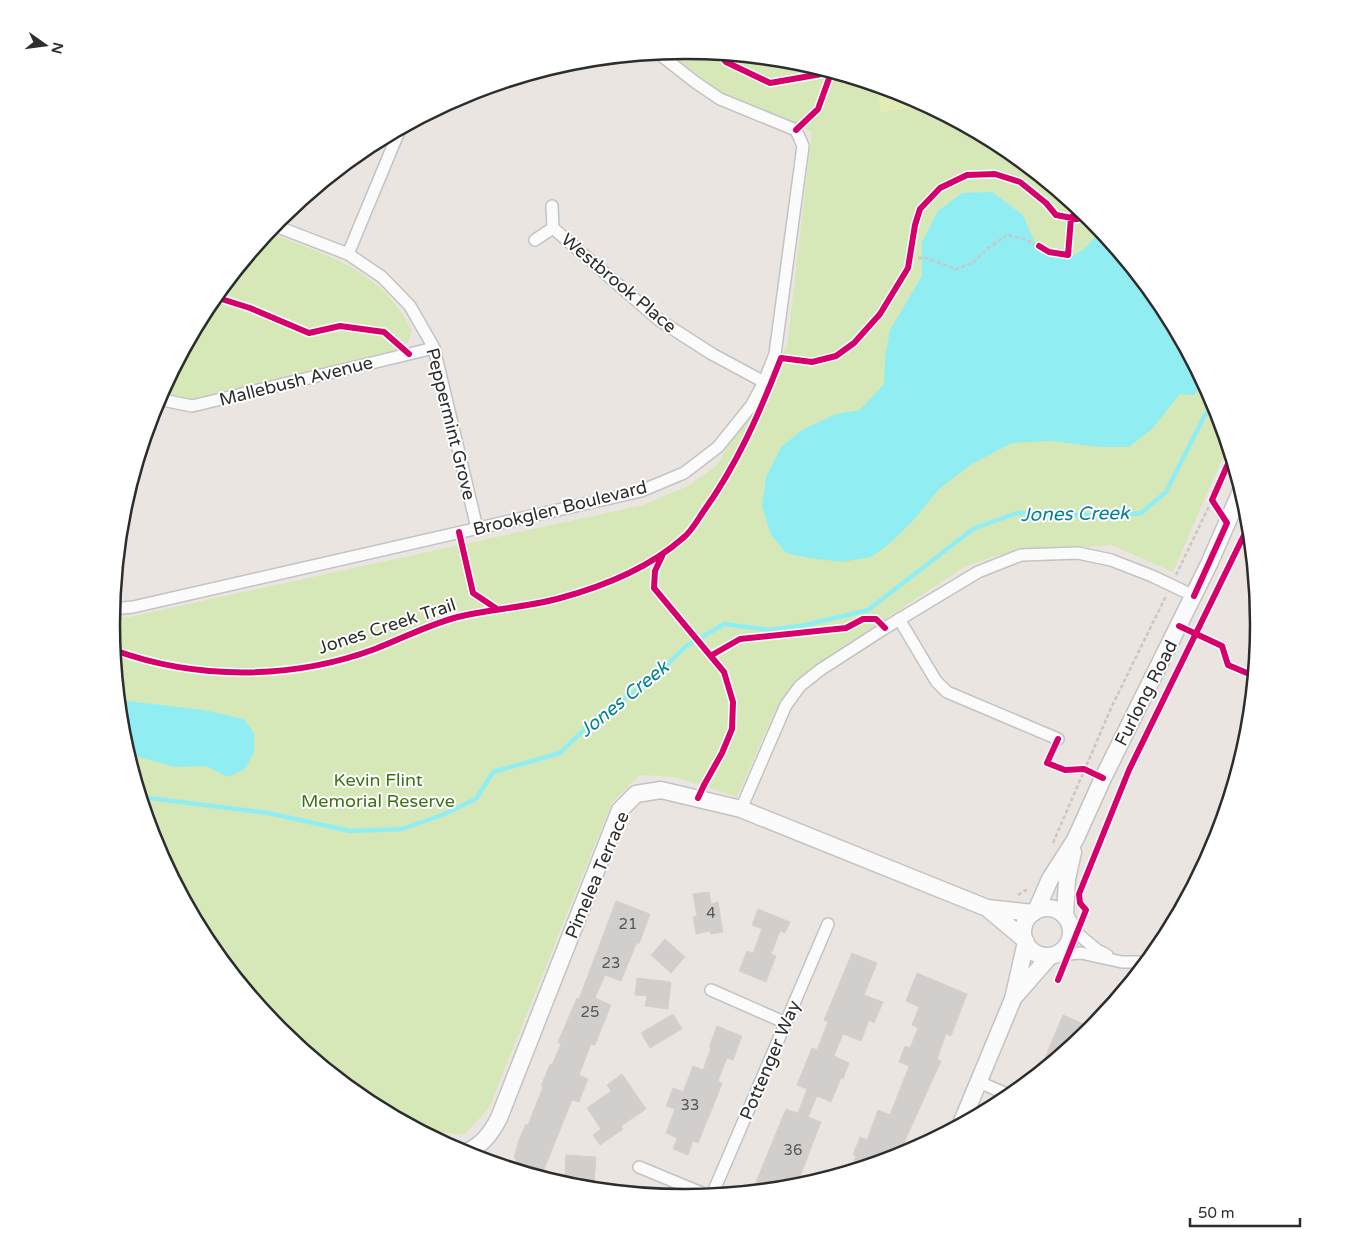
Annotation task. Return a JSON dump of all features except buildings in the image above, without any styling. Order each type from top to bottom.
[{"type":"main road","name":"Furlong Road","points":[[1035,912],[1050,879],[1075,840],[1103,778],[1194,596],[1236,501]]},
{"type":"main road","name":"Pimelea Terrace","points":[[474,1148],[486,1139],[494,1129],[620,810],[636,794],[661,790],[741,809],[988,908],[1035,912]]},
{"type":"main road","name":"Furlong Road","points":[[1068,922],[1067,878],[1075,840]]},
{"type":"main road","name":"Pimelea Terrace","points":[[988,908],[1025,940]]},
{"type":"main road","points":[[964,1116],[1013,999],[1025,940],[1025,924],[1035,912],[1052,909],[1059,912],[1068,922],[1071,935],[1065,948],[1051,956],[1013,999]]},
{"type":"main road","points":[[1025,940],[1029,947],[1038,954],[1051,956]]},
{"type":"street","name":"Brookglen Boulevard","points":[[120,608],[133,607],[641,491],[684,473],[718,447],[751,406],[764,382],[774,354],[803,146],[796,130],[720,99],[666,60]]},
{"type":"street","points":[[348,254],[396,138]]},
{"type":"street","name":"Westbrook Place","points":[[552,206],[552,228],[659,320],[712,354],[764,382]]},
{"type":"street","name":"Peppermint Grove","points":[[281,228],[348,254],[382,277],[410,306],[434,348],[477,528]]},
{"type":"street","name":"Westbrook Place","points":[[535,240],[552,228]]},
{"type":"street","name":"Mallebush Avenue","points":[[166,401],[192,406],[434,348]]},
{"type":"street","points":[[741,809],[786,704],[800,686],[820,670],[899,619],[978,572],[1021,555],[1078,553],[1119,564],[1194,596]]},
{"type":"street","points":[[899,619],[936,681],[947,692],[1058,739]]},
{"type":"street","points":[[1068,922],[1097,950],[1122,962]]},
{"type":"street","name":"Pottenger Way","points":[[714,1188],[828,924]]},
{"type":"street","points":[[1051,956],[1081,953],[1122,962],[1137,962]]},
{"type":"street","points":[[711,990],[786,1023]]},
{"type":"street","points":[[978,1082],[1002,1092]]},
{"type":"street","points":[[639,1166],[695,1189]]},
{"type":"path","points":[[909,258],[926,258],[956,269],[973,263],[987,249],[1008,235],[1027,240],[1042,247]]},
{"type":"path","points":[[1051,849],[1112,706],[1215,492]]},
{"type":"path","points":[[1212,500],[1227,523]]},
{"type":"path","points":[[1074,770],[1084,769],[1103,778]]},
{"type":"green space","name":"Kevin Flint Memorial Reserve","points":[[677,59],[722,60],[759,64],[831,78],[867,89],[935,117],[968,134],[999,154],[1058,199],[1085,224],[1133,280],[1175,341],[1207,408],[1225,457],[1173,572],[1111,545],[999,555],[966,566],[830,655],[796,681],[772,717],[737,797],[675,777],[640,775],[612,802],[489,1108],[464,1135],[437,1132],[402,1114],[371,1094],[312,1049],[285,1024],[237,968],[195,907],[163,840],[139,770],[125,698],[121,661],[120,618],[643,505],[688,486],[717,465],[787,346],[812,132],[726,96]]},
{"type":"green space","points":[[879,94],[913,107],[881,113]]},
{"type":"green space","points":[[275,235],[332,257],[369,278],[385,292],[412,331],[408,342],[400,349],[192,400],[169,395],[178,374],[195,341],[215,310],[260,251]]},
{"type":"water","points":[[992,192],[1023,215],[1039,252],[1050,256],[1068,257],[1074,255],[1087,246],[1096,236],[1110,251],[1155,310],[1175,341],[1199,390],[1194,395],[1180,394],[1152,429],[1129,447],[1099,447],[1052,441],[1012,443],[972,464],[939,489],[912,522],[888,545],[871,557],[842,562],[786,553],[771,535],[762,506],[766,477],[781,447],[802,430],[836,414],[860,410],[884,384],[885,358],[890,330],[922,276],[922,242],[938,211],[962,193]]},
{"type":"water","points":[[125,701],[204,710],[244,719],[254,733],[254,752],[245,769],[228,777],[206,766],[175,767],[136,756]]},
{"type":"waterway","name":"Jones Creek","points":[[148,798],[268,813],[350,831],[402,829],[442,815],[476,799],[493,772],[560,753],[598,716],[649,682],[685,647],[724,624],[770,630],[806,625],[868,610],[973,529],[1017,513],[1113,516],[1141,513],[1166,492],[1208,411]]},
{"type":"cycle path","points":[[724,60],[770,83],[817,75]]},
{"type":"cycle path","points":[[796,130],[818,109],[829,78]]},
{"type":"cycle path","name":"Jones Creek Trail","points":[[121,652],[178,667],[211,671],[278,671],[343,659],[375,649],[451,619],[557,599],[591,589],[624,576],[655,559],[686,536],[694,526],[727,476],[737,457],[765,398],[781,358],[812,362],[836,356],[854,343],[880,314],[908,268],[915,225],[920,209],[940,188],[967,175],[995,174],[1020,182],[1046,203],[1056,215],[1079,218]]},
{"type":"cycle path","points":[[1039,246],[1049,252],[1068,255],[1071,218],[1074,214]]},
{"type":"cycle path","points":[[223,299],[250,308],[309,333],[340,326],[384,332],[409,354]]},
{"type":"cycle path","points":[[1194,596],[1227,523],[1212,500],[1227,466]]},
{"type":"cycle path","points":[[459,532],[473,593],[497,609]]},
{"type":"cycle path","points":[[1058,980],[1086,910],[1080,903],[1079,894],[1129,770],[1243,537]]},
{"type":"cycle path","points":[[663,554],[655,571],[654,588],[724,672],[733,702],[732,729],[722,753],[698,798]]},
{"type":"cycle path","points":[[712,655],[740,639],[846,628],[863,619],[876,619],[885,628]]},
{"type":"cycle path","points":[[1179,626],[1222,646],[1228,665],[1248,673]]},
{"type":"cycle path","points":[[1058,739],[1047,763],[1065,770],[1084,769],[1103,778]]}]
